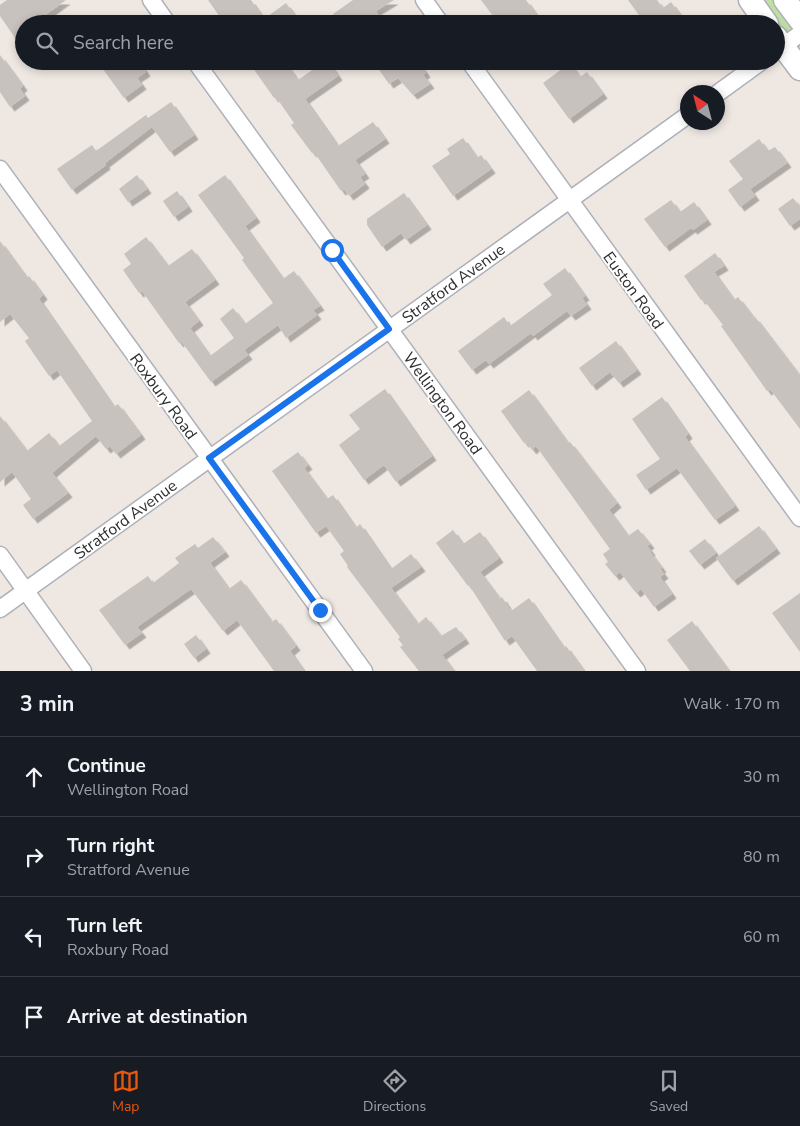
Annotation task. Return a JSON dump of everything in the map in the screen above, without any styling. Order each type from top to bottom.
[{"type":"main road","points":[[750,0],[761,15]]},
{"type":"main road","points":[[785,0],[800,20]]},
{"type":"main road","points":[[785,44],[800,69]]},
{"type":"street","points":[[151,0],[162,15]]},
{"type":"street","points":[[424,0],[435,15]]},
{"type":"street","name":"Wellington Road","points":[[202,70],[637,671]]},
{"type":"street","name":"Euston Road","points":[[475,70],[800,518]]},
{"type":"street","points":[[725,88],[750,70]]},
{"type":"street","name":"Stratford Avenue","points":[[0,609],[680,120]]},
{"type":"street","name":"Roxbury Road","points":[[0,170],[364,671]]},
{"type":"street","points":[[0,555],[83,671]]},
{"type":"green space","points":[[755,0],[787,0],[800,18],[800,62],[785,41],[785,15],[766,15]]},
{"type":"building","points":[[7,0],[66,0],[45,15],[15,15],[15,38],[0,16],[0,5]]},
{"type":"building","points":[[208,0],[251,0],[261,15],[219,15]]},
{"type":"building","points":[[353,0],[394,0],[376,11],[378,15],[333,14]]},
{"type":"building","points":[[481,0],[526,0],[537,15],[492,15]]},
{"type":"building","points":[[628,0],[657,0],[663,8],[671,2],[680,15],[639,15]]},
{"type":"building","points":[[286,3],[295,15],[270,15]]},
{"type":"building","points":[[0,55],[23,86],[20,89],[25,96],[10,107],[0,92]]},
{"type":"building","points":[[104,70],[145,70],[146,72],[137,78],[142,85],[124,98]]},
{"type":"building","points":[[254,70],[291,70],[298,80],[312,70],[334,70],[338,76],[305,99],[338,146],[373,122],[385,139],[355,160],[365,174],[360,177],[365,184],[349,196],[344,189],[341,191],[314,152],[312,153],[291,125],[294,123],[276,97],[274,98]]},
{"type":"building","points":[[379,70],[424,70],[426,73],[423,75],[430,84],[413,95],[398,78],[389,84]]},
{"type":"building","points":[[561,70],[575,70],[580,77],[587,72],[603,94],[569,119],[543,83]]},
{"type":"building","points":[[171,102],[194,135],[170,152],[152,127],[72,190],[57,169],[92,145],[96,151],[146,115],[148,118]]},
{"type":"building","points":[[463,138],[477,158],[481,155],[491,169],[453,196],[432,166],[450,154],[447,149]]},
{"type":"building","points":[[759,139],[768,151],[775,147],[787,163],[750,189],[755,196],[740,207],[728,190],[743,179],[729,161]]},
{"type":"building","points":[[137,175],[147,189],[128,202],[119,189]]},
{"type":"building","points":[[225,175],[256,218],[245,226],[283,279],[294,271],[320,306],[313,310],[317,315],[286,338],[278,325],[244,350],[248,355],[211,382],[181,341],[179,343],[142,291],[139,293],[123,270],[131,264],[124,254],[146,237],[168,266],[192,249],[215,280],[185,302],[199,321],[190,328],[210,356],[234,338],[220,319],[233,308],[245,324],[273,303],[242,260],[244,258],[198,195]]},
{"type":"building","points":[[177,191],[188,207],[174,217],[163,201]]},
{"type":"building","points":[[404,193],[427,225],[406,240],[401,233],[382,247],[367,225],[367,219]]},
{"type":"building","points":[[793,198],[800,207],[800,219],[790,226],[778,209]]},
{"type":"building","points":[[671,200],[680,212],[694,202],[707,220],[693,230],[691,228],[665,247],[644,219]]},
{"type":"building","points":[[0,241],[27,278],[29,276],[43,295],[39,299],[114,407],[118,404],[141,435],[116,454],[110,446],[106,449],[96,436],[52,473],[68,493],[33,519],[23,505],[31,499],[12,472],[0,482],[0,416],[27,451],[49,433],[59,446],[92,421],[57,370],[49,376],[25,341],[29,338],[10,314],[0,322]]},
{"type":"building","points":[[715,253],[724,266],[714,272],[734,300],[738,297],[755,317],[800,376],[800,429],[770,389],[767,391],[721,326],[723,325],[703,299],[701,300],[684,276]]},
{"type":"building","points":[[565,268],[585,296],[582,298],[587,305],[571,316],[567,311],[533,336],[531,333],[489,364],[486,360],[472,370],[458,351],[504,317],[510,326],[552,295],[543,284]]},
{"type":"building","points":[[616,341],[637,370],[619,383],[610,372],[592,386],[579,368]]},
{"type":"building","points":[[385,389],[432,456],[396,482],[384,465],[364,480],[339,445],[360,429],[349,415]]},
{"type":"building","points":[[529,390],[568,443],[570,442],[617,503],[609,510],[628,536],[638,529],[650,544],[647,546],[664,574],[660,577],[672,594],[654,607],[641,589],[636,593],[620,572],[615,576],[605,564],[608,562],[603,554],[610,549],[536,446],[532,450],[526,442],[524,443],[501,411]]},
{"type":"building","points":[[662,397],[688,434],[685,437],[735,506],[715,520],[677,468],[646,490],[636,475],[660,459],[632,419]]},
{"type":"building","points":[[298,452],[308,465],[304,468],[327,499],[333,495],[356,528],[360,524],[391,569],[411,554],[421,567],[391,588],[418,624],[426,617],[441,636],[456,627],[465,639],[442,655],[454,671],[419,671],[400,647],[403,645],[398,639],[400,637],[347,567],[340,554],[344,551],[326,526],[316,533],[272,471]]},
{"type":"building","points":[[759,526],[776,549],[733,581],[716,558]]},
{"type":"building","points":[[453,530],[463,544],[480,532],[499,558],[480,572],[500,599],[502,597],[511,611],[529,598],[564,648],[566,646],[584,671],[537,671],[512,636],[505,641],[469,585],[436,543]]},
{"type":"building","points":[[213,537],[225,552],[210,563],[229,589],[241,580],[272,622],[276,619],[296,646],[290,651],[304,671],[274,671],[237,620],[223,631],[191,589],[137,627],[142,633],[125,645],[99,610],[148,576],[153,583],[179,563],[175,558],[195,544],[198,548]]},
{"type":"building","points":[[705,539],[716,553],[700,565],[689,551]]},
{"type":"building","points":[[800,593],[800,652],[772,613]]},
{"type":"building","points":[[692,621],[729,671],[690,671],[667,640]]},
{"type":"building","points":[[196,635],[206,649],[194,658],[184,644]]},
{"type":"route","points":[[320,610],[209,458],[389,329],[332,250]]}]
